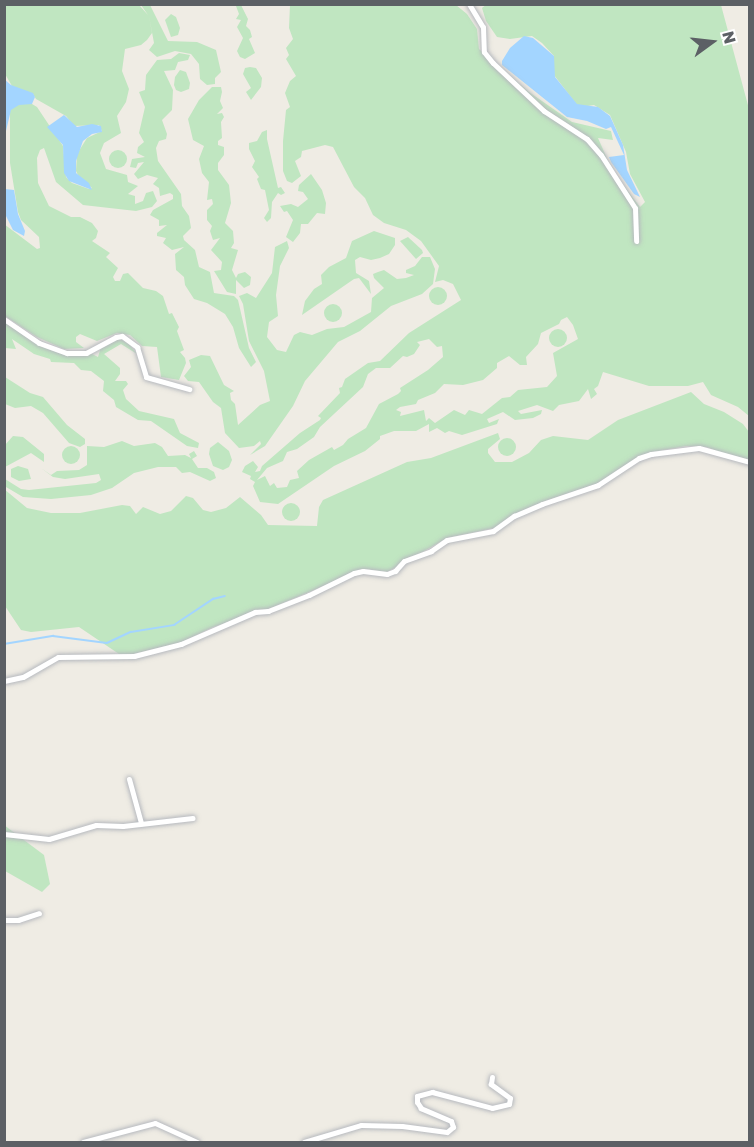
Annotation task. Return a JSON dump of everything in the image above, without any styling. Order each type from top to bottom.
[{"type":"street","points":[[469,4],[485,31],[483,47],[486,55],[544,111],[592,143],[601,154],[635,208],[636,241]]},
{"type":"street","points":[[4,319],[39,343],[67,353],[86,353],[122,336],[137,347],[146,376],[189,389]]},
{"type":"street","points":[[4,681],[16,680],[58,657],[134,656],[181,644],[255,612],[268,611],[309,595],[354,573],[363,571],[387,574],[395,571],[404,561],[431,551],[447,540],[493,531],[514,516],[542,504],[598,486],[639,458],[651,454],[699,448],[750,462]]},
{"type":"street","points":[[129,779],[141,823]]},
{"type":"street","points":[[4,834],[49,840],[96,825],[193,818]]},
{"type":"street","points":[[4,920],[18,920],[39,913]]},
{"type":"street","points":[[304,1143],[361,1125],[402,1126],[447,1132],[453,1127],[451,1121],[421,1108],[417,1102],[417,1096],[432,1092],[492,1108],[509,1104],[510,1098],[491,1084],[492,1077]]},
{"type":"street","points":[[83,1143],[155,1123],[197,1143]]},
{"type":"green space","points":[[487,4],[721,5],[749,109],[749,416],[738,407],[711,395],[703,382],[688,386],[649,386],[603,372],[598,386],[594,389],[597,394],[591,399],[588,389],[579,401],[559,405],[553,411],[537,405],[518,411],[521,414],[542,410],[541,414],[533,418],[515,420],[503,412],[487,419],[489,423],[499,419],[497,424],[462,435],[449,431],[445,433],[437,428],[429,432],[429,424],[416,431],[394,431],[380,436],[380,439],[365,451],[334,466],[278,504],[260,502],[253,486],[255,482],[250,479],[251,476],[242,472],[245,466],[253,461],[258,467],[255,472],[260,471],[262,466],[300,433],[320,420],[318,416],[340,393],[339,388],[342,387],[345,379],[368,363],[380,361],[409,333],[461,300],[453,284],[443,280],[435,282],[439,266],[421,241],[406,230],[384,223],[373,215],[365,198],[354,187],[333,147],[325,145],[302,151],[301,157],[295,161],[301,176],[292,183],[287,181],[283,171],[283,141],[286,110],[290,107],[285,93],[290,81],[296,76],[286,59],[289,55],[286,48],[293,39],[289,28],[290,5],[456,5],[467,14],[477,29],[479,49],[529,92],[572,122],[611,131],[613,140],[598,138],[612,170],[640,207],[645,202],[630,174],[626,152],[610,115],[594,105],[581,107],[577,105],[554,75],[554,56],[542,43],[532,36],[510,39],[497,37],[486,21],[482,8]],"holes":[[[567,317],[578,339],[553,353],[557,376],[547,387],[518,390],[510,397],[502,398],[482,414],[469,410],[465,415],[454,410],[435,423],[429,418],[426,421],[424,410],[400,416],[401,412],[396,410],[416,404],[418,400],[435,393],[444,384],[463,385],[483,380],[497,368],[497,363],[509,356],[520,365],[527,365],[526,357],[538,344],[541,333]],[[429,339],[437,347],[442,346],[443,357],[400,388],[401,391],[398,394],[379,404],[366,428],[348,439],[343,445],[334,450],[332,447],[309,460],[297,471],[299,478],[290,480],[287,487],[277,488],[274,483],[270,486],[265,476],[257,480],[267,468],[283,461],[287,452],[297,449],[314,437],[320,427],[363,387],[368,374],[376,368],[390,368],[403,356],[414,354],[420,345],[417,342]]]},
{"type":"green space","points":[[5,5],[139,5],[148,15],[141,5],[150,5],[168,41],[197,42],[216,50],[221,72],[215,78],[215,84],[207,85],[200,79],[199,64],[191,54],[175,51],[157,57],[149,50],[154,43],[149,16],[152,33],[147,40],[141,45],[125,49],[122,71],[129,89],[126,102],[117,116],[121,133],[104,143],[100,153],[106,169],[127,175],[128,182],[138,186],[128,194],[135,196],[135,204],[143,201],[146,193],[153,191],[157,201],[152,207],[136,211],[83,205],[56,182],[44,148],[40,150],[37,158],[38,183],[49,206],[71,217],[80,217],[92,223],[98,231],[96,238],[92,241],[110,253],[106,257],[118,268],[113,277],[115,281],[120,281],[123,274],[128,273],[143,288],[156,291],[163,296],[169,314],[172,313],[179,327],[177,331],[184,350],[180,352],[186,363],[179,380],[161,377],[157,347],[142,346],[130,335],[117,333],[97,341],[80,334],[76,337],[76,342],[84,348],[64,349],[37,337],[5,316],[4,224],[37,249],[40,248],[39,237],[21,220],[18,212],[10,163],[10,110],[20,103],[37,107],[63,146],[66,177],[72,183],[89,189],[92,188],[79,177],[76,171],[77,154],[87,138],[102,131],[99,125],[74,126],[66,116],[36,99],[33,94],[12,86],[5,74]]},
{"type":"green space","points":[[231,5],[241,5],[248,19],[246,26],[250,30],[252,37],[249,39],[255,53],[245,59],[240,57],[237,51],[243,38],[237,27],[241,20],[236,19],[239,14],[236,6]]},
{"type":"green space","points":[[171,14],[176,17],[180,28],[178,35],[171,37],[165,20]]},
{"type":"green space","points":[[179,53],[190,55],[188,60],[178,62],[175,70],[164,71],[173,90],[172,110],[162,120],[167,134],[166,139],[159,141],[156,148],[158,161],[181,194],[182,206],[189,216],[191,228],[183,236],[184,240],[195,250],[199,267],[210,272],[214,293],[234,296],[238,300],[249,348],[256,362],[251,367],[239,348],[233,327],[225,314],[207,303],[194,299],[185,285],[184,277],[176,270],[175,254],[184,247],[172,250],[163,243],[166,238],[157,236],[157,233],[167,225],[159,226],[159,220],[150,215],[153,210],[173,199],[173,195],[170,193],[160,196],[159,188],[153,184],[158,178],[147,175],[138,179],[134,174],[144,162],[138,163],[136,168],[130,167],[132,159],[145,157],[137,153],[138,147],[144,142],[139,133],[145,107],[139,92],[145,90],[146,75],[157,60],[171,59]]},
{"type":"green space","points":[[245,68],[256,68],[262,78],[261,87],[251,100],[246,92],[251,88],[243,74]]},
{"type":"green space","points":[[180,70],[186,72],[190,83],[189,89],[181,92],[176,90],[174,85],[175,77]]},
{"type":"green space","points":[[212,87],[221,87],[222,92],[220,101],[223,108],[217,114],[222,113],[224,117],[221,122],[222,138],[218,141],[218,145],[224,147],[224,155],[218,163],[218,170],[229,185],[231,203],[225,223],[233,231],[234,243],[231,248],[238,250],[232,270],[236,278],[238,274],[245,272],[251,277],[250,285],[244,288],[236,280],[236,294],[227,292],[214,271],[221,270],[222,262],[211,250],[220,238],[213,240],[210,231],[212,226],[207,220],[207,210],[213,204],[212,199],[207,200],[209,182],[202,173],[199,159],[204,146],[193,140],[188,119],[199,100]]},
{"type":"green space","points":[[267,130],[278,188],[281,187],[285,193],[281,195],[278,193],[272,202],[271,218],[267,222],[264,218],[269,210],[265,190],[261,189],[257,179],[259,177],[252,167],[255,161],[249,149],[249,143],[257,141],[262,132]]},
{"type":"green space","points":[[114,150],[122,150],[127,155],[125,166],[114,168],[109,163],[109,155]]},
{"type":"green space","points":[[311,174],[322,190],[326,203],[325,214],[317,213],[308,224],[301,224],[300,233],[293,242],[286,237],[293,220],[280,206],[291,204],[298,207],[308,199],[303,192],[298,191],[299,185]]},
{"type":"green space","points":[[374,231],[395,238],[395,245],[389,254],[380,258],[371,260],[360,257],[355,260],[356,273],[369,281],[371,294],[359,278],[354,279],[302,315],[305,301],[314,289],[322,284],[321,275],[329,267],[346,258],[352,241]]},
{"type":"green space","points":[[408,237],[422,250],[423,253],[416,259],[400,241]]},
{"type":"green space","points":[[287,241],[289,248],[280,266],[276,295],[278,316],[269,322],[267,337],[277,350],[286,352],[294,335],[300,332],[312,335],[327,329],[344,327],[371,312],[372,298],[384,288],[373,274],[384,270],[397,279],[406,278],[414,275],[406,273],[406,270],[415,266],[422,257],[430,257],[435,269],[433,284],[422,294],[391,306],[360,331],[338,342],[305,381],[293,406],[265,446],[250,455],[261,444],[260,441],[254,446],[239,448],[225,433],[221,408],[213,402],[199,382],[188,381],[184,376],[191,367],[189,360],[201,355],[210,356],[224,385],[234,391],[230,393],[231,400],[235,404],[238,425],[260,405],[270,401],[264,371],[249,341],[243,304],[239,296],[247,293],[256,298],[272,273],[275,247]]},
{"type":"green space","points":[[438,287],[444,290],[447,296],[444,302],[438,305],[432,302],[429,296],[432,290]]},
{"type":"green space","points":[[329,304],[337,304],[342,309],[340,320],[329,322],[324,317],[324,309]]},
{"type":"green space","points":[[4,320],[39,345],[67,354],[92,354],[98,357],[101,347],[116,339],[129,344],[137,354],[121,344],[104,354],[120,368],[120,374],[115,381],[126,381],[128,384],[123,390],[126,399],[139,411],[174,419],[180,433],[199,443],[198,448],[187,446],[151,421],[138,420],[116,407],[114,400],[103,391],[104,381],[91,371],[81,370],[74,363],[51,362],[50,359],[34,354],[12,339],[16,349],[5,348]]},
{"type":"green space","points":[[558,329],[564,332],[567,338],[564,344],[558,347],[552,344],[549,338],[552,332]]},
{"type":"green space","points":[[5,377],[30,393],[43,397],[67,425],[85,439],[85,444],[80,447],[69,443],[43,413],[31,406],[15,408],[5,404]]},
{"type":"green space","points":[[691,392],[704,404],[724,412],[743,424],[749,432],[749,461],[736,459],[707,447],[686,446],[652,452],[596,484],[542,502],[494,528],[447,538],[387,572],[364,569],[266,610],[213,627],[180,643],[133,654],[119,654],[79,627],[31,632],[21,630],[5,606],[4,489],[27,508],[51,513],[80,513],[122,505],[130,506],[136,514],[143,507],[160,514],[171,511],[186,496],[193,498],[203,510],[211,512],[226,508],[240,497],[261,515],[268,525],[317,526],[319,507],[323,500],[407,462],[431,458],[498,433],[500,439],[488,449],[488,453],[495,462],[512,462],[529,453],[541,440],[553,436],[588,440],[618,420]]},
{"type":"green space","points":[[13,436],[23,437],[44,454],[44,462],[31,453],[5,467],[5,445]]},
{"type":"green space","points":[[507,438],[515,443],[516,447],[511,455],[507,456],[499,451],[498,447],[503,439]]},
{"type":"green space","points":[[122,441],[134,446],[155,443],[162,447],[168,456],[185,455],[191,458],[189,454],[194,451],[197,456],[192,459],[198,468],[207,468],[214,472],[216,478],[210,481],[190,472],[182,473],[176,467],[158,467],[134,473],[112,488],[91,495],[51,499],[23,497],[6,487],[5,479],[21,489],[29,490],[96,483],[101,480],[99,474],[65,479],[53,477],[41,468],[51,475],[57,471],[79,470],[87,465],[87,446],[104,447]]},
{"type":"green space","points":[[218,442],[229,451],[232,460],[229,467],[223,470],[213,466],[209,454],[210,448]]},
{"type":"green space","points":[[71,446],[77,449],[80,455],[77,461],[71,464],[65,461],[62,455],[65,449]]},
{"type":"green space","points":[[18,466],[28,469],[31,479],[19,481],[11,477],[11,469]]},
{"type":"green space","points":[[291,503],[297,506],[300,512],[297,518],[291,521],[285,518],[282,512],[285,506]]},
{"type":"green space","points":[[4,825],[44,855],[50,884],[42,892],[5,871]]},
{"type":"water","points":[[524,36],[533,38],[554,56],[555,77],[577,104],[598,107],[610,116],[623,145],[627,170],[640,197],[634,194],[611,162],[609,157],[624,155],[611,127],[606,129],[587,121],[567,117],[502,65],[510,48]]},
{"type":"water","points":[[4,79],[11,85],[33,93],[35,97],[32,104],[19,105],[11,110],[6,131]]},
{"type":"water","points":[[64,115],[77,127],[92,124],[101,126],[102,132],[92,134],[83,141],[76,161],[76,173],[89,183],[92,190],[69,181],[64,173],[63,145],[47,127]]},
{"type":"water","points":[[5,189],[14,190],[18,214],[25,231],[24,236],[13,230],[5,214]]},
{"type":"waterway","points":[[4,644],[53,636],[107,643],[131,632],[174,625],[213,599],[225,596]]}]
